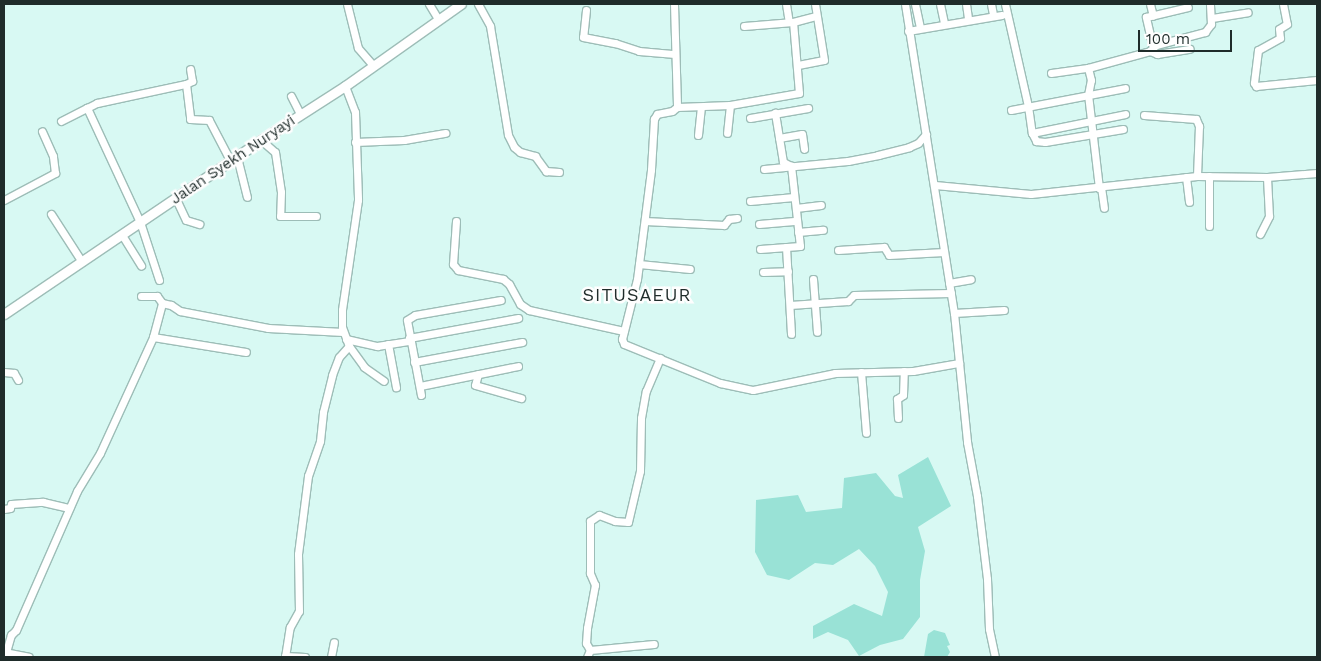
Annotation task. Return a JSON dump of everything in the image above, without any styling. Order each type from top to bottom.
[{"type":"main road","name":"Jalan Syekh Nuryayi","points":[[4,314],[261,140],[345,86],[460,4]]},
{"type":"street","points":[[347,4],[358,48],[373,65]]},
{"type":"street","points":[[429,4],[438,19]]},
{"type":"street","points":[[478,4],[490,26],[508,135],[514,147],[520,152],[535,156],[546,171],[558,172]]},
{"type":"street","points":[[674,4],[677,106],[672,111],[655,116],[639,264],[622,342],[626,346],[720,382],[753,390],[834,373],[928,370],[959,363]]},
{"type":"street","points":[[677,106],[730,105],[796,95],[800,90],[798,65],[786,4]]},
{"type":"street","points":[[798,65],[824,60],[815,4]]},
{"type":"street","points":[[920,27],[915,4],[905,5],[954,313],[964,393],[967,442],[977,496],[987,579],[989,629],[995,657]]},
{"type":"street","points":[[940,4],[944,23]]},
{"type":"street","points":[[966,4],[968,19]]},
{"type":"street","points":[[991,4],[993,14]]},
{"type":"street","points":[[1005,4],[1032,132],[1039,142],[1123,129]]},
{"type":"street","points":[[1150,4],[1153,16]]},
{"type":"street","points":[[1051,73],[1088,68],[1152,50],[1205,32],[1209,28],[1212,18],[1210,4]]},
{"type":"street","points":[[1283,4],[1287,24],[1279,29],[1280,38],[1258,50],[1254,84],[1256,86],[1317,80]]},
{"type":"street","points":[[1188,7],[1177,7],[1146,17],[1152,50],[1157,54],[1190,49]]},
{"type":"street","points":[[586,10],[583,37],[614,43],[639,51],[675,54]]},
{"type":"street","points":[[1212,18],[1248,12]]},
{"type":"street","points":[[908,31],[1002,15]]},
{"type":"street","points":[[744,26],[791,22],[816,16]]},
{"type":"street","points":[[1088,68],[1091,80],[1088,95],[1104,208]]},
{"type":"street","points":[[61,121],[97,104],[186,84],[192,81],[190,69]]},
{"type":"street","points":[[186,84],[190,119],[209,120],[234,160],[247,197]]},
{"type":"street","points":[[345,86],[354,106],[358,200],[342,310],[346,339],[364,366],[384,381]]},
{"type":"street","points":[[1011,110],[1125,88]]},
{"type":"street","points":[[291,96],[300,114]]},
{"type":"street","points":[[727,133],[730,105]]},
{"type":"street","points":[[698,134],[701,107]]},
{"type":"street","points":[[87,108],[140,222],[159,280]]},
{"type":"street","points":[[750,118],[808,108]]},
{"type":"street","points":[[775,113],[783,162],[791,166]]},
{"type":"street","points":[[1032,132],[1093,122],[1125,114]]},
{"type":"street","points":[[1144,115],[1196,119],[1199,126],[1197,176]]},
{"type":"street","points":[[4,200],[55,174],[53,156],[42,131]]},
{"type":"street","points":[[355,142],[404,140],[445,133]]},
{"type":"street","points":[[779,138],[802,134],[804,149]]},
{"type":"street","points":[[764,169],[878,155],[909,147],[918,143],[926,134]]},
{"type":"street","points":[[261,140],[275,152],[281,192],[280,216],[316,216]]},
{"type":"street","points":[[760,249],[800,246],[791,166]]},
{"type":"street","points":[[935,185],[1015,194],[1100,188],[1197,176],[1267,177],[1317,173]]},
{"type":"street","points":[[1209,176],[1209,226]]},
{"type":"street","points":[[1260,234],[1269,216],[1267,177]]},
{"type":"street","points":[[1186,178],[1189,202]]},
{"type":"street","points":[[750,201],[794,197]]},
{"type":"street","points":[[176,199],[186,220],[199,224]]},
{"type":"street","points":[[796,208],[821,205]]},
{"type":"street","points":[[51,214],[82,262]]},
{"type":"street","points":[[645,221],[724,226],[729,219],[737,218]]},
{"type":"street","points":[[456,221],[453,264],[458,270],[503,279],[510,284],[520,304],[529,310],[624,331]]},
{"type":"street","points":[[759,224],[797,222]]},
{"type":"street","points":[[798,232],[823,230]]},
{"type":"street","points":[[122,235],[142,264]]},
{"type":"street","points":[[786,247],[792,334]]},
{"type":"street","points":[[838,250],[884,247],[889,256],[944,252]]},
{"type":"street","points":[[136,257],[150,250]]},
{"type":"street","points":[[639,264],[690,269]]},
{"type":"street","points":[[763,272],[788,270]]},
{"type":"street","points":[[813,279],[817,332]]},
{"type":"street","points":[[949,283],[971,279]]},
{"type":"street","points":[[790,305],[848,301],[854,295],[951,293]]},
{"type":"street","points":[[141,296],[157,296],[162,303],[171,305],[180,311],[377,346],[518,318]]},
{"type":"street","points":[[422,395],[406,320],[415,315],[501,300]]},
{"type":"street","points":[[29,657],[5,652],[11,635],[16,630],[82,480],[100,453],[154,337],[162,303]]},
{"type":"street","points":[[954,313],[1004,310]]},
{"type":"street","points":[[154,337],[246,352]]},
{"type":"street","points":[[305,657],[285,657],[290,627],[298,615],[300,607],[298,554],[308,476],[320,441],[323,412],[332,375],[346,339]]},
{"type":"street","points":[[414,362],[522,342]]},
{"type":"street","points":[[388,344],[396,387]]},
{"type":"street","points":[[654,644],[588,654],[586,643],[595,585],[590,573],[590,521],[599,515],[615,521],[628,522],[640,471],[641,418],[646,391],[660,358]]},
{"type":"street","points":[[420,386],[518,366]]},
{"type":"street","points":[[898,418],[897,400],[903,395],[904,371]]},
{"type":"street","points":[[4,372],[14,373],[18,380]]},
{"type":"street","points":[[861,372],[866,433]]},
{"type":"street","points":[[478,374],[475,385],[521,398]]},
{"type":"street","points":[[4,508],[10,508],[11,504],[43,502],[69,508]]},
{"type":"street","points":[[331,657],[334,642]]},
{"type":"green space","points":[[928,457],[951,506],[918,527],[925,551],[920,580],[920,617],[903,639],[880,645],[859,656],[848,640],[828,632],[813,639],[813,626],[854,604],[882,616],[888,592],[875,566],[859,549],[833,565],[815,563],[789,580],[767,575],[755,552],[756,500],[798,495],[806,512],[842,508],[844,478],[876,473],[895,496],[903,498],[898,475]]},
{"type":"green space","points":[[934,630],[945,633],[950,645],[947,646],[950,652],[947,657],[924,657],[928,634]]},
{"type":"district","name":"SITUSAEUR","points":[[637,295]]}]
